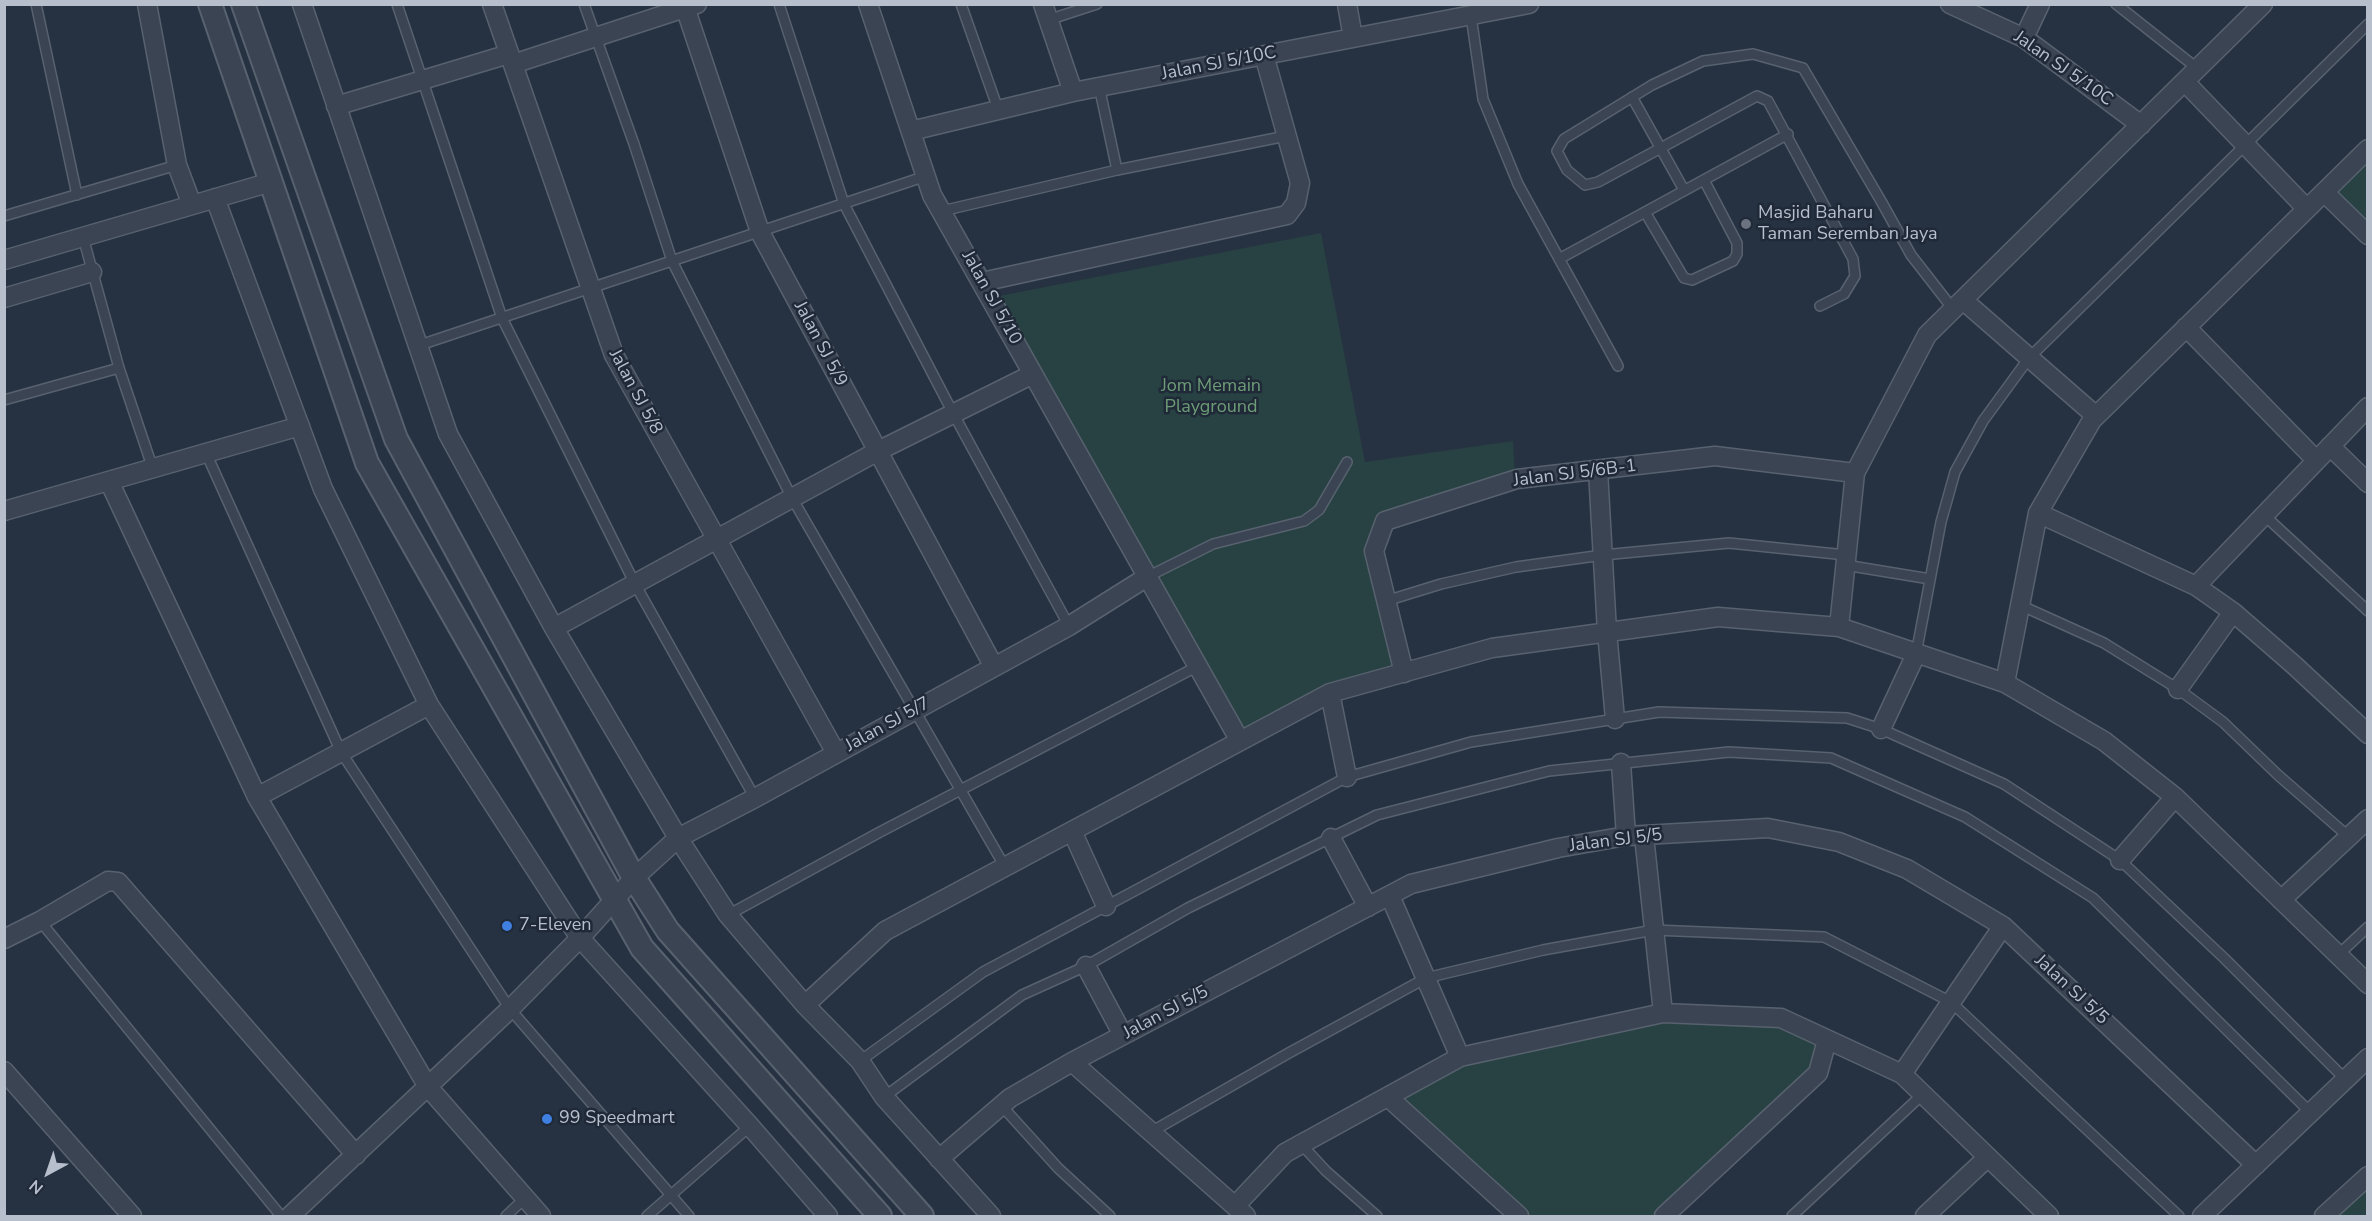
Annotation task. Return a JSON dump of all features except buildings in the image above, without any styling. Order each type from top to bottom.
[{"type":"street","points":[[147,4],[177,165],[192,205]]},
{"type":"street","points":[[210,4],[367,463],[642,948],[879,1216]]},
{"type":"street","points":[[243,4],[396,439],[634,878],[668,931],[922,1216]]},
{"type":"street","points":[[302,4],[448,434],[554,628],[678,838],[728,915],[805,1005],[860,1061],[884,1097],[991,1216]]},
{"type":"street","name":"Jalan SJ 5/8","points":[[492,4],[614,355],[836,753]]},
{"type":"street","name":"Jalan SJ 5/10","points":[[868,4],[932,195],[1240,741]]},
{"type":"street","points":[[1347,4],[1353,38]]},
{"type":"street","name":"Jalan SJ 5/10C","points":[[911,131],[1099,86],[1529,4]]},
{"type":"street","name":"Jalan SJ 5/10C","points":[[1950,4],[2024,38],[2141,125]]},
{"type":"street","points":[[2024,38],[2040,4]]},
{"type":"street","points":[[336,106],[422,80],[596,37],[688,6]]},
{"type":"street","name":"Jalan SJ 5/9","points":[[688,6],[760,232],[994,667]]},
{"type":"street","points":[[1839,627],[1855,473],[1927,335],[2185,82],[2257,6]]},
{"type":"street","points":[[1046,12],[1073,92]]},
{"type":"street","points":[[982,282],[1287,214],[1296,203],[1300,183],[1264,55]]},
{"type":"street","points":[[2185,82],[2307,209]]},
{"type":"street","points":[[2005,683],[2038,513],[2096,416],[2367,149]]},
{"type":"street","points":[[4,260],[271,182]]},
{"type":"street","points":[[2324,192],[2367,235]]},
{"type":"street","points":[[214,198],[323,489],[429,705],[580,938],[828,1216]]},
{"type":"street","points":[[4,298],[92,273]]},
{"type":"street","points":[[1958,305],[2029,358],[2096,416]]},
{"type":"street","points":[[2186,327],[2316,460]]},
{"type":"street","points":[[554,628],[878,451],[1033,374]]},
{"type":"street","points":[[2196,586],[2367,407]]},
{"type":"street","points":[[4,511],[300,426]]},
{"type":"street","points":[[2330,446],[2367,483]]},
{"type":"street","name":"Jalan SJ 5/6B-1","points":[[1404,673],[1374,551],[1385,521],[1517,479],[1715,456],[1855,473]]},
{"type":"street","points":[[1598,470],[1607,632],[1615,719]]},
{"type":"street","points":[[109,481],[257,797],[428,1087],[541,1216]]},
{"type":"street","points":[[2038,513],[2196,586],[2233,612],[2294,665],[2367,734]]},
{"type":"street","name":"Jalan SJ 5/7","points":[[290,1216],[510,1009],[615,902],[634,878],[678,838],[1069,626],[1147,577]]},
{"type":"street","points":[[2178,689],[2233,612]]},
{"type":"street","points":[[805,1005],[885,931],[1330,693],[1492,648],[1718,617],[1839,627],[2005,683],[2103,741],[2175,797],[2367,984]]},
{"type":"street","points":[[1881,729],[1916,654]]},
{"type":"street","points":[[1330,693],[1347,777]]},
{"type":"street","points":[[257,797],[429,705]]},
{"type":"street","points":[[1621,763],[1654,930],[1663,1013]]},
{"type":"street","points":[[2120,860],[2175,797]]},
{"type":"street","points":[[2281,900],[2367,819]]},
{"type":"street","name":"Jalan SJ 5/5","points":[[939,1159],[1010,1098],[1072,1062],[1411,884],[1558,848],[1635,836],[1768,828],[1839,842],[1907,869],[2003,926],[2256,1165]]},
{"type":"street","points":[[1072,831],[1106,906]]},
{"type":"street","points":[[1331,838],[1368,907]]},
{"type":"street","points":[[4,939],[40,921],[108,881],[118,882],[356,1155]]},
{"type":"street","points":[[1390,896],[1460,1057]]},
{"type":"street","points":[[1902,1074],[2003,926]]},
{"type":"street","points":[[1086,966],[1123,1035]]},
{"type":"street","points":[[1072,1062],[1240,1211],[1285,1154],[1460,1057],[1663,1013],[1781,1018],[1902,1074],[2049,1216]]},
{"type":"street","points":[[1664,1216],[1818,1073],[1827,1040]]},
{"type":"street","points":[[2202,1216],[2367,1058]]},
{"type":"street","points":[[4,1071],[132,1216]]},
{"type":"street","points":[[1388,1097],[1519,1216]]},
{"type":"street","points":[[1925,1216],[1988,1157]]},
{"type":"street","points":[[2324,1216],[2367,1176]]},
{"type":"lane","points":[[36,4],[77,195]]},
{"type":"lane","points":[[397,4],[502,318],[635,584],[755,798]]},
{"type":"lane","points":[[584,4],[634,144],[672,261],[792,498],[1005,867]]},
{"type":"lane","points":[[779,4],[844,204],[953,413],[1069,626]]},
{"type":"lane","points":[[961,4],[998,109]]},
{"type":"lane","points":[[1046,12],[1097,4]]},
{"type":"lane","points":[[2116,4],[2198,69]]},
{"type":"lane","points":[[1471,16],[1483,99],[1518,184],[1618,366]]},
{"type":"lane","points":[[1916,654],[1941,522],[1955,472],[1983,421],[2029,358],[2367,24]]},
{"type":"lane","points":[[1820,306],[1844,294],[1855,276],[1853,259],[1788,134],[1768,101],[1757,96],[1598,182],[1585,185],[1567,170],[1557,151],[1564,139],[1652,85],[1703,61],[1753,54],[1803,68],[1911,255],[1958,305]]},
{"type":"lane","points":[[1099,86],[1118,170]]},
{"type":"lane","points":[[1632,97],[1684,190]]},
{"type":"lane","points":[[1559,259],[1788,134]]},
{"type":"lane","points":[[942,211],[1118,170],[1286,136]]},
{"type":"lane","points":[[4,216],[177,165]]},
{"type":"lane","points":[[417,346],[926,176]]},
{"type":"lane","points":[[1645,212],[1683,278],[1692,280],[1733,261],[1737,254],[1737,243],[1704,180]]},
{"type":"lane","points":[[82,237],[119,368],[153,469]]},
{"type":"lane","points":[[4,400],[119,368]]},
{"type":"lane","points":[[206,453],[341,752],[510,1009],[688,1216]]},
{"type":"lane","points":[[1147,577],[1213,544],[1304,520],[1319,510],[1347,462]]},
{"type":"lane","points":[[2264,515],[2367,611]]},
{"type":"lane","points":[[1386,601],[1441,584],[1516,567],[1602,555],[1730,543],[1846,560],[1930,579]]},
{"type":"lane","points":[[2020,605],[2104,643],[2178,689],[2223,722],[2278,775],[2349,837]]},
{"type":"lane","points":[[728,915],[870,837],[1198,666]]},
{"type":"lane","points":[[860,1061],[983,972],[1347,777],[1471,742],[1659,712],[1847,718],[1881,729],[2004,784],[2120,860],[2224,958],[2345,1079]]},
{"type":"lane","points":[[884,1097],[1022,995],[1086,966],[1188,908],[1377,816],[1549,771],[1729,752],[1831,758],[1965,817],[2093,898],[2310,1112]]},
{"type":"lane","points":[[40,921],[281,1216]]},
{"type":"lane","points":[[2338,955],[2367,927]]},
{"type":"lane","points":[[1151,1132],[1426,978],[1543,950],[1654,930],[1824,937],[1951,1002],[2179,1216]]},
{"type":"lane","points":[[1792,1216],[1923,1094]]},
{"type":"lane","points":[[1001,1105],[1058,1168],[1110,1216]]},
{"type":"lane","points":[[647,1216],[750,1126]]},
{"type":"lane","points":[[1301,1144],[1326,1171],[1377,1216]]},
{"type":"lane","points":[[506,1216],[525,1198]]},
{"type":"green space","points":[[2367,152],[2367,230],[2327,192]]},
{"type":"green space","name":"Jom Memain Playground","points":[[1321,233],[1365,462],[1513,441],[1515,475],[1383,517],[1370,551],[1400,669],[1241,735],[994,297]]},
{"type":"green space","points":[[1665,1016],[1780,1020],[1823,1042],[1815,1072],[1660,1216],[1524,1216],[1393,1097],[1460,1059]]},
{"type":"green space","points":[[2367,1180],[2367,1216],[2329,1216]]},
{"type":"place","name":"Masjid Baharu Taman Seremban Jaya","points":[[1746,224]]},
{"type":"place","name":"7-Eleven","points":[[507,926]]},
{"type":"place","name":"99 Speedmart","points":[[547,1119]]}]
